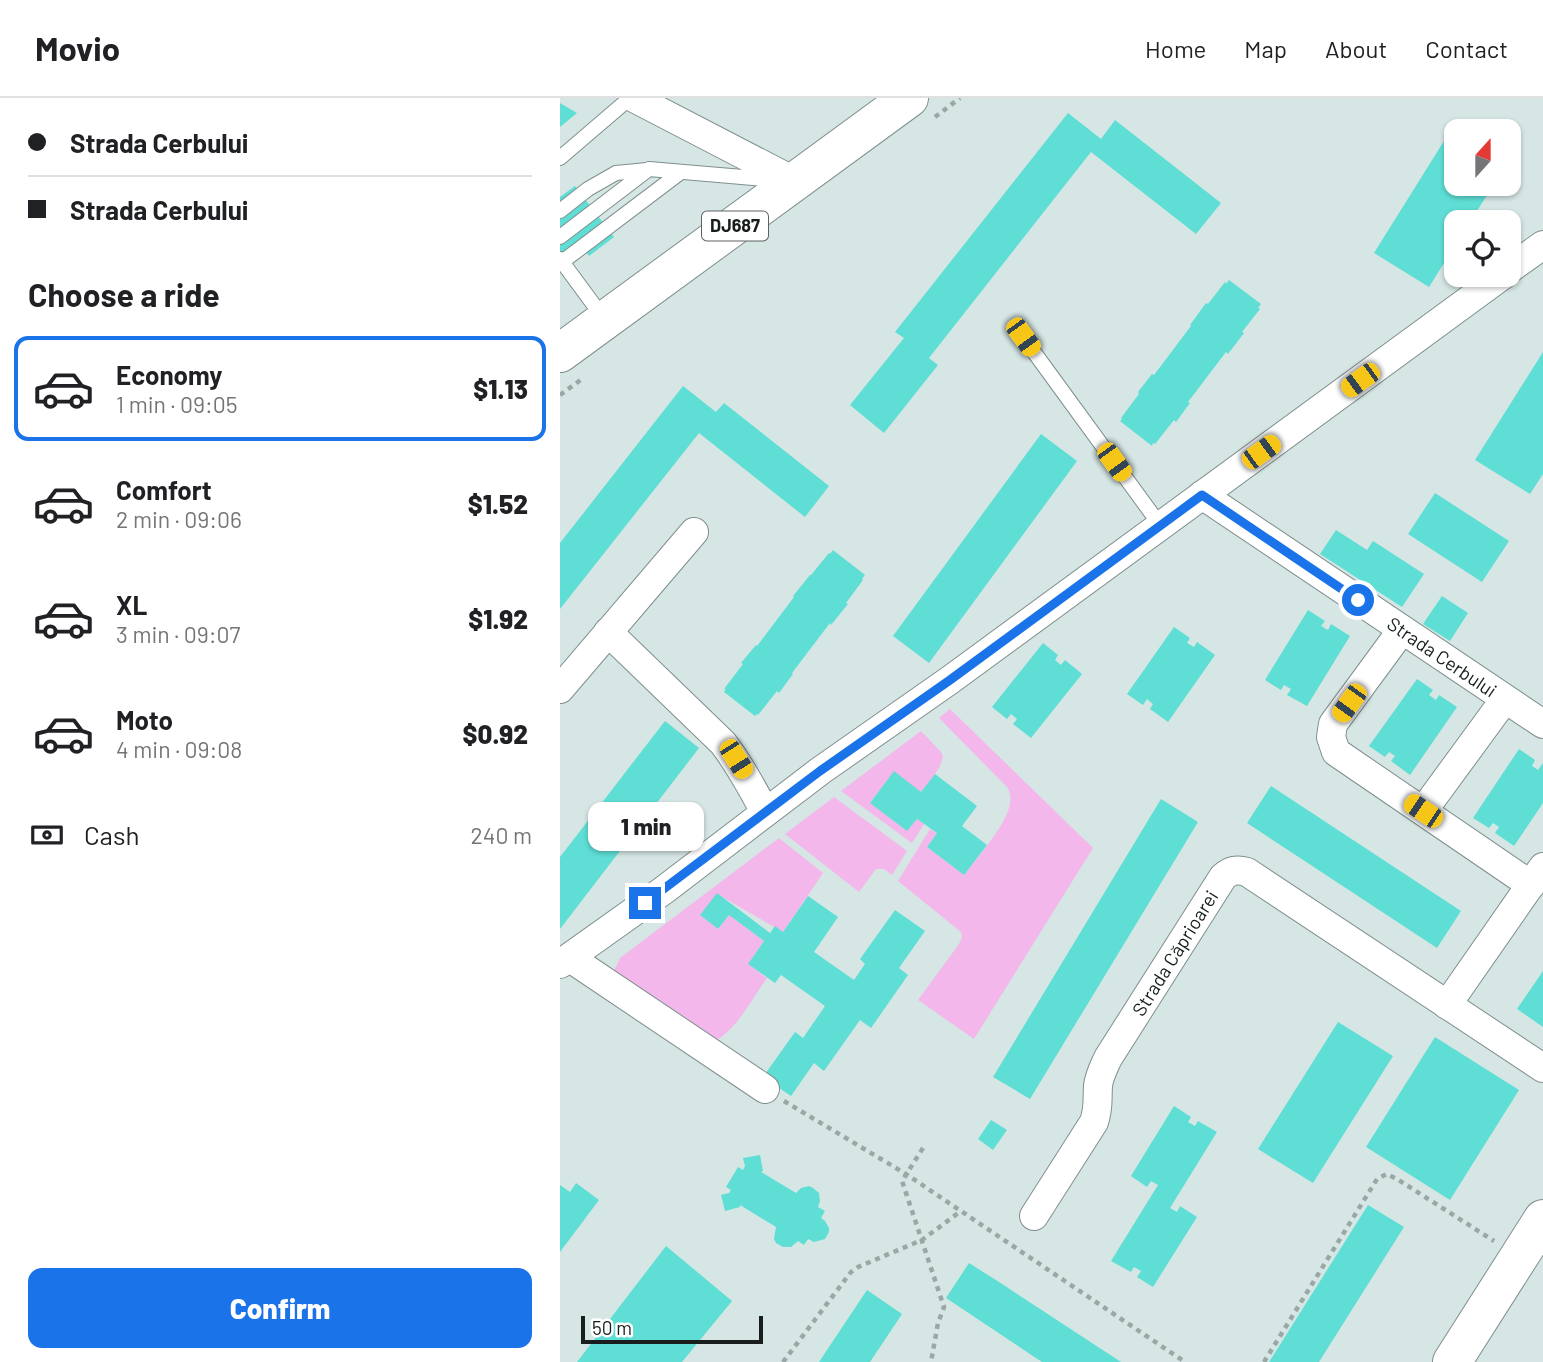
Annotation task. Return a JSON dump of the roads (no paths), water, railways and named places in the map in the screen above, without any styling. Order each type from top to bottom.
[{"type":"main road","name":"DJ687","points":[[560,353],[909,98]]},
{"type":"main road","points":[[1452,1362],[1543,1219]]},
{"type":"street","points":[[637,99],[796,182]]},
{"type":"street","points":[[1521,261],[1543,245]]},
{"type":"street","points":[[765,1089],[565,961],[664,890],[820,771],[950,680],[1487,287]]},
{"type":"street","name":"Strada Cerbului","points":[[1202,495],[1543,724]]},
{"type":"street","points":[[560,689],[694,532]]},
{"type":"street","points":[[1402,629],[1334,724],[1331,737],[1336,752],[1423,811],[1537,876],[1447,1005]]},
{"type":"street","points":[[608,632],[723,743],[747,777],[765,812]]},
{"type":"street","points":[[1423,811],[1505,699]]},
{"type":"street","name":"Strada Căprioarei","points":[[1034,1216],[1094,1122],[1101,1072],[1108,1058],[1223,877],[1230,871],[1247,872],[1543,1068]]},
{"type":"lane","points":[[560,158],[637,99]]},
{"type":"lane","points":[[560,211],[589,188],[615,173],[649,169],[796,182]]},
{"type":"lane","points":[[560,236],[649,169]]},
{"type":"lane","points":[[606,320],[561,260],[681,172]]},
{"type":"lane","points":[[1023,337],[1160,525]]}]
